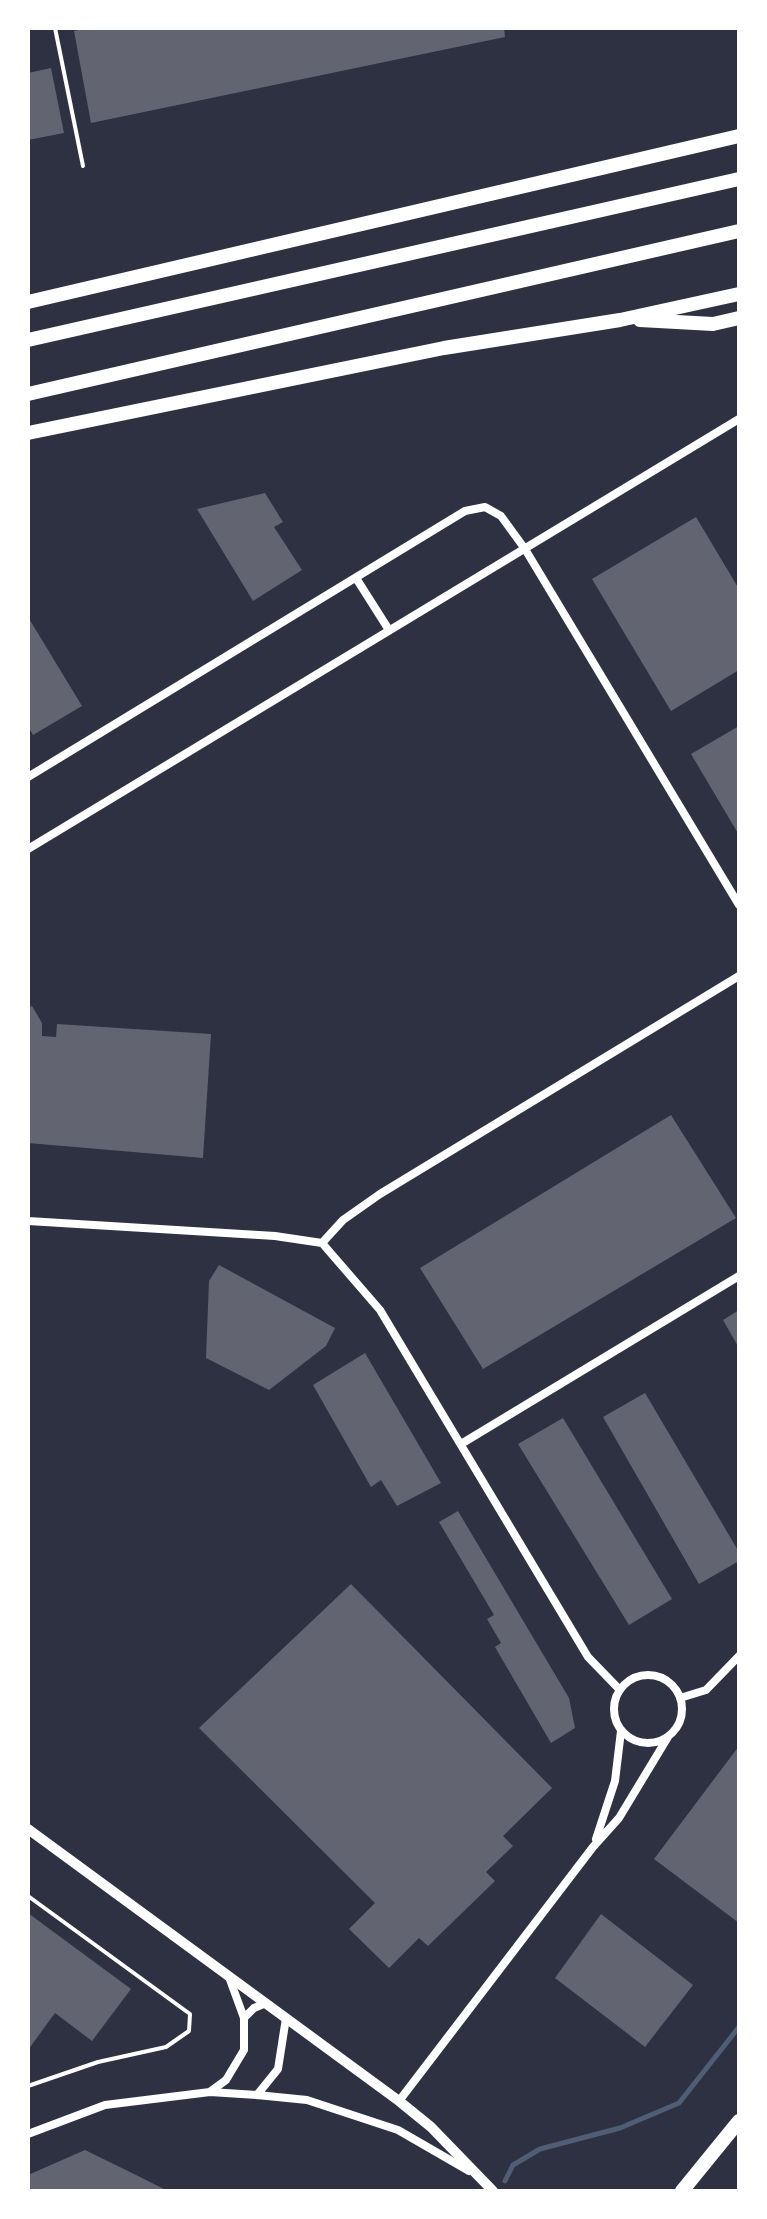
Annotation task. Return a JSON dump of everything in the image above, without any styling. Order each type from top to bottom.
[{"type":"highway","points":[[28,302],[739,138]]},
{"type":"highway","points":[[28,340],[739,179]]},
{"type":"highway","points":[[28,394],[739,231]]},
{"type":"highway","points":[[28,433],[444,348],[620,320],[739,294]]},
{"type":"highway","points":[[620,320],[713,324],[739,318]]},
{"type":"highway","points":[[682,2191],[739,2121]]},
{"type":"street","points":[[28,849],[739,419]]},
{"type":"street","points":[[28,777],[465,511],[485,507],[501,516],[525,549],[739,905]]},
{"type":"street","points":[[356,578],[389,630]]},
{"type":"street","points":[[322,1243],[343,1220],[380,1194],[739,976]]},
{"type":"street","points":[[28,1221],[275,1236],[322,1243],[380,1310],[588,1657],[620,1690]]},
{"type":"street","points":[[461,1444],[739,1276]]},
{"type":"street","points":[[680,1698],[706,1690],[739,1656]]},
{"type":"street","points":[[399,2101],[640,1789],[668,1737],[678,1726],[682,1713],[680,1698],[672,1686],[660,1677],[645,1675],[631,1680],[620,1690],[614,1703],[615,1718],[621,1731],[615,1781],[593,1847]]},
{"type":"street","points":[[621,1731],[644,1742],[668,1737]]},
{"type":"street","points":[[28,1829],[399,2101],[493,2191]]},
{"type":"street","points":[[210,2092],[238,2064],[244,2050],[244,2018],[229,1977]]},
{"type":"street","points":[[244,2018],[254,2008],[266,2003]]},
{"type":"street","points":[[257,2095],[278,2069],[286,2018]]},
{"type":"street","points":[[28,2134],[105,2105],[210,2092],[307,2100],[398,2130],[485,2181]]},
{"type":"lane","points":[[55,28],[83,166]]},
{"type":"lane","points":[[28,1896],[190,2014],[189,2031],[166,2047],[98,2062],[28,2086]]},
{"type":"building","points":[[88,28],[504,28],[505,37],[91,123],[74,31]]},
{"type":"building","points":[[51,68],[64,133],[28,140],[28,73]]},
{"type":"building","points":[[265,493],[283,522],[274,527],[302,570],[253,601],[197,509]]},
{"type":"building","points":[[696,517],[739,589],[739,670],[671,711],[592,579]]},
{"type":"building","points":[[28,617],[82,706],[33,735],[28,726]]},
{"type":"building","points":[[739,726],[739,835],[691,754]]},
{"type":"building","points":[[32,1006],[42,1023],[42,1036],[56,1037],[57,1024],[211,1034],[203,1158],[28,1143],[28,1008]]},
{"type":"building","points":[[671,1115],[736,1218],[483,1369],[420,1268]]},
{"type":"building","points":[[219,1265],[335,1328],[326,1346],[269,1390],[206,1358],[209,1281]]},
{"type":"building","points":[[739,1310],[739,1348],[723,1320]]},
{"type":"building","points":[[365,1353],[441,1483],[397,1506],[381,1480],[371,1487],[313,1385]]},
{"type":"building","points":[[645,1393],[739,1552],[739,1561],[699,1584],[603,1417]]},
{"type":"building","points":[[563,1418],[672,1599],[629,1625],[518,1444]]},
{"type":"building","points":[[458,1511],[569,1698],[575,1728],[551,1743],[495,1647],[501,1643],[487,1619],[494,1615],[439,1522]]},
{"type":"building","points":[[351,1584],[552,1788],[503,1836],[513,1846],[486,1872],[495,1881],[428,1946],[419,1938],[389,1968],[349,1929],[375,1903],[199,1728]]},
{"type":"building","points":[[739,1746],[739,1923],[654,1859]]},
{"type":"building","points":[[28,1913],[131,1989],[92,2041],[55,2013],[28,2050]]},
{"type":"building","points":[[601,1914],[693,1985],[645,2047],[555,1978]]},
{"type":"building","points":[[85,2150],[168,2191],[28,2191],[28,2175]]},
{"type":"waterway","points":[[505,2181],[513,2165],[540,2149],[620,2128],[679,2103],[739,2027]]}]
